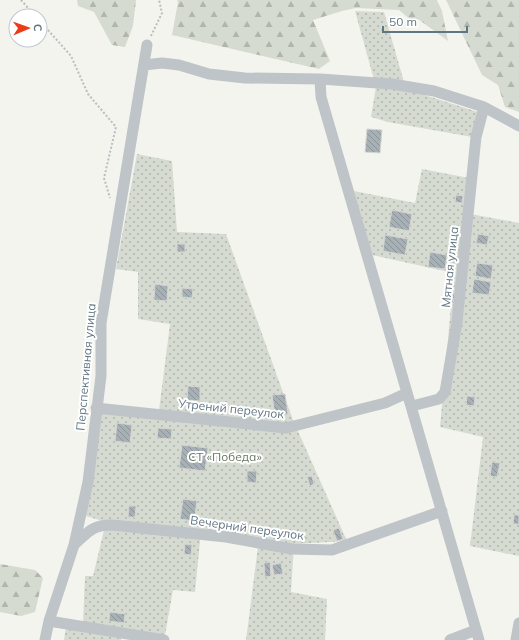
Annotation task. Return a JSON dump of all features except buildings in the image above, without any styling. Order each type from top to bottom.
[{"type":"street","name":"Перспективная улица","points":[[45,640],[49,621],[74,545],[88,482],[101,376],[101,323],[148,44]]},
{"type":"street","points":[[144,65],[162,63],[179,65],[209,74],[246,78],[320,79],[392,84],[434,90],[484,107],[519,126]]},
{"type":"street","points":[[320,79],[321,97],[478,635],[450,640]]},
{"type":"street","name":"Мятная улица","points":[[412,406],[439,399],[445,392],[457,322],[476,137],[484,107]]},
{"type":"street","name":"Утрений переулок","points":[[96,408],[286,428],[385,403],[407,392]]},
{"type":"street","name":"Вечерний переулок","points":[[74,545],[89,531],[100,525],[112,525],[226,537],[292,550],[332,550],[442,510]]},
{"type":"street","points":[[49,621],[164,640]]},
{"type":"street","points":[[516,640],[519,623]]},
{"type":"path","points":[[21,0],[28,8]]},
{"type":"path","points":[[148,44],[162,13],[160,0]]},
{"type":"path","points":[[48,30],[71,56],[88,94],[116,127],[104,178],[110,198]]},
{"type":"green space","points":[[77,0],[136,0],[133,26],[125,47],[112,45],[94,12],[78,6]]},
{"type":"green space","points":[[177,0],[437,0],[442,11],[448,41],[418,19],[412,21],[399,10],[356,8],[342,11],[313,20],[330,61],[319,69],[172,35],[178,2]]},
{"type":"green space","points":[[446,0],[519,0],[519,112],[505,107],[498,85],[482,75]]},
{"type":"green space","points":[[355,11],[384,12],[406,89],[478,112],[472,137],[388,122],[371,117],[376,87]]},
{"type":"green space","name":"СТ «Победа»","points":[[137,154],[172,161],[177,232],[226,234],[293,420],[347,541],[294,544],[291,592],[327,599],[325,640],[246,640],[259,539],[201,531],[195,592],[173,590],[165,635],[83,622],[85,576],[93,576],[106,522],[86,516],[101,412],[158,418],[170,324],[138,319],[138,272],[116,269]]},
{"type":"green space","points":[[422,169],[469,178],[465,213],[519,223],[519,556],[470,546],[483,437],[440,427],[454,273],[372,255],[354,191],[415,203]]},
{"type":"green space","points":[[0,564],[35,570],[43,578],[35,612],[21,616],[0,612]]},
{"type":"green space","points":[[66,627],[122,636],[121,640],[64,640]]}]
